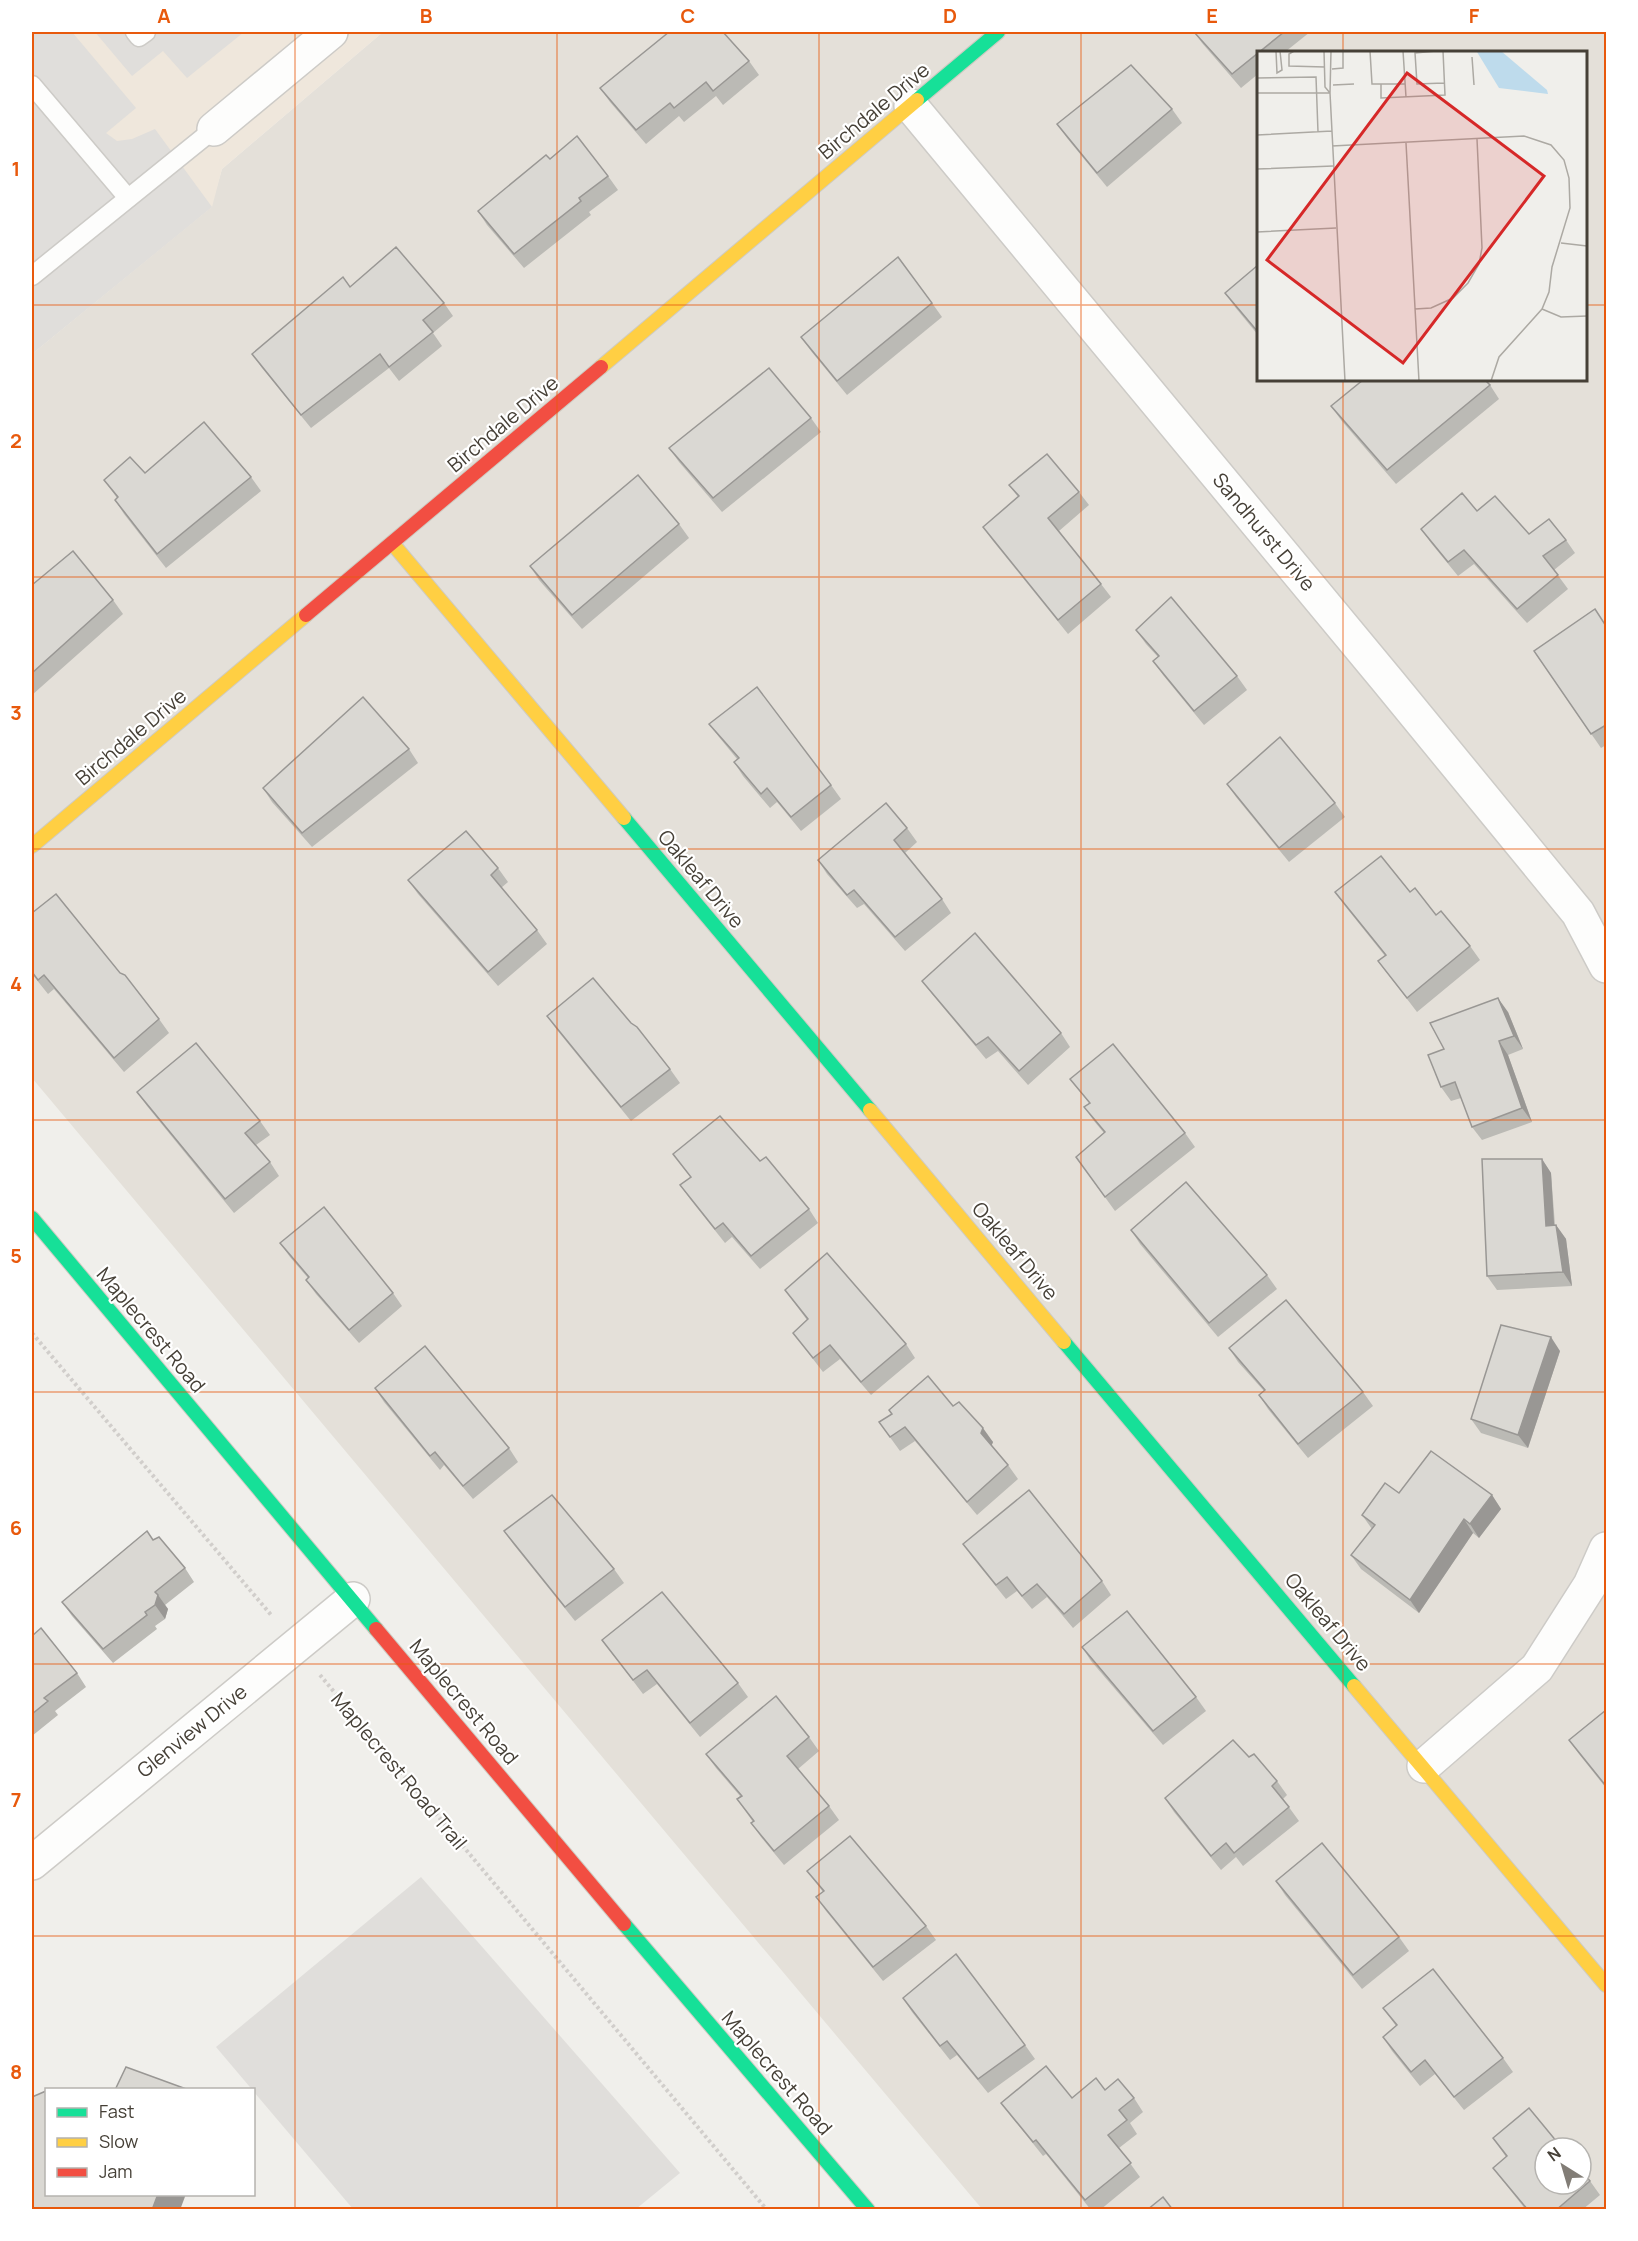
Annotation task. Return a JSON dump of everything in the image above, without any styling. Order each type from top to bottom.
[{"type":"street","points":[[214,129],[331,32]]},
{"type":"street","name":"Birchdale Drive","points":[[32,846],[998,32]]},
{"type":"street","name":"Sandhurst Drive","points":[[911,106],[1570,904],[1578,914],[1606,966]]},
{"type":"street","name":"Oakleaf Drive","points":[[392,543],[1424,1766],[1606,1985]]},
{"type":"street","name":"Maplecrest Road","points":[[32,1218],[660,1967],[868,2210]]},
{"type":"street","points":[[1424,1766],[1537,1668],[1590,1585],[1606,1549]]},
{"type":"street","name":"Glenview Drive","points":[[32,1863],[353,1599]]},
{"type":"lane","points":[[135,32],[140,37],[147,32]]},
{"type":"lane","points":[[32,85],[38,105],[128,198]]},
{"type":"lane","points":[[32,276],[214,129]]},
{"type":"path","name":"Maplecrest Road Trail","points":[[32,1333],[296,1645],[442,1823],[699,2126],[767,2210]]},
{"type":"shaded area","points":[[32,32],[383,32],[222,169],[212,207],[32,354]]},
{"type":"shaded area","points":[[32,32],[72,32],[136,108],[106,133],[117,141],[132,139],[155,129],[212,207],[32,354]]},
{"type":"shaded area","points":[[95,32],[244,32],[187,78],[163,51],[132,76]]},
{"type":"shaded area","points":[[383,32],[1606,32],[1606,2209],[982,2209],[32,1078],[32,354],[211,207],[222,169]]},
{"type":"shaded area","points":[[421,1877],[680,2173],[636,2209],[353,2209],[255,2093],[255,2088],[251,2088],[216,2047]]},
{"type":"building","points":[[669,32],[723,32],[749,61],[713,91],[706,82],[674,108],[670,103],[636,130],[600,88]]},
{"type":"building","points":[[1194,32],[1284,32],[1260,51],[1257,51],[1257,54],[1232,74]]},
{"type":"building","points":[[1131,65],[1172,109],[1097,173],[1057,124]]},
{"type":"building","points":[[577,136],[608,176],[579,198],[581,201],[514,254],[478,211],[546,155],[550,159]]},
{"type":"building","points":[[396,247],[444,303],[423,320],[433,332],[389,367],[380,354],[301,415],[252,354],[343,277],[350,287]]},
{"type":"building","points":[[898,257],[932,303],[837,381],[801,337]]},
{"type":"building","points":[[1257,266],[1257,331],[1225,293]]},
{"type":"building","points":[[769,368],[811,418],[713,498],[669,448]]},
{"type":"building","points":[[1362,381],[1486,381],[1490,385],[1387,470],[1331,406]]},
{"type":"building","points":[[204,422],[251,477],[157,554],[115,500],[118,497],[104,480],[130,457],[145,473]]},
{"type":"building","points":[[1047,454],[1079,492],[1048,518],[1101,584],[1058,620],[983,527],[1019,496],[1009,485]]},
{"type":"building","points":[[638,475],[679,524],[572,615],[530,566]]},
{"type":"building","points":[[1462,493],[1477,511],[1495,496],[1529,534],[1549,519],[1566,540],[1543,556],[1558,575],[1517,609],[1464,550],[1448,562],[1421,529]]},
{"type":"building","points":[[73,551],[113,600],[32,673],[32,585]]},
{"type":"building","points":[[1171,597],[1237,676],[1194,711],[1153,661],[1159,656],[1136,630]]},
{"type":"building","points":[[1595,609],[1606,626],[1606,725],[1591,734],[1534,651]]},
{"type":"building","points":[[757,687],[831,785],[791,817],[767,788],[761,794],[734,762],[739,758],[709,724]]},
{"type":"building","points":[[363,697],[409,749],[302,833],[263,788]]},
{"type":"building","points":[[1280,737],[1335,803],[1279,848],[1227,784]]},
{"type":"building","points":[[886,803],[907,828],[894,840],[942,899],[895,937],[854,890],[847,895],[818,860]]},
{"type":"building","points":[[466,831],[498,868],[491,875],[537,930],[488,972],[408,880]]},
{"type":"building","points":[[1381,856],[1410,892],[1415,888],[1436,915],[1441,911],[1470,946],[1407,998],[1378,961],[1386,955],[1335,892]]},
{"type":"building","points":[[56,894],[159,1019],[114,1058],[44,975],[38,980],[32,972],[32,913]]},
{"type":"building","points":[[975,933],[1061,1033],[1019,1071],[988,1037],[976,1045],[922,981]]},
{"type":"building","points":[[593,978],[637,1027],[670,1069],[621,1107],[547,1016]]},
{"type":"building","points":[[1498,998],[1514,1036],[1499,1041],[1522,1108],[1472,1127],[1455,1082],[1441,1087],[1428,1055],[1444,1049],[1430,1023]]},
{"type":"building","points":[[196,1043],[260,1121],[245,1133],[270,1162],[225,1199],[137,1092]]},
{"type":"building","points":[[1113,1044],[1185,1133],[1105,1197],[1076,1157],[1105,1132],[1084,1107],[1090,1103],[1070,1079]]},
{"type":"building","points":[[720,1116],[760,1161],[766,1157],[809,1209],[751,1256],[723,1223],[715,1229],[680,1185],[691,1177],[673,1154]]},
{"type":"building","points":[[1482,1159],[1542,1159],[1546,1226],[1556,1225],[1563,1272],[1487,1276]]},
{"type":"building","points":[[1186,1182],[1267,1275],[1209,1323],[1131,1230]]},
{"type":"building","points":[[324,1207],[393,1293],[349,1330],[306,1280],[309,1277],[280,1243]]},
{"type":"building","points":[[827,1253],[906,1344],[861,1382],[830,1345],[813,1358],[793,1333],[808,1319],[785,1290]]},
{"type":"building","points":[[1286,1300],[1363,1392],[1298,1444],[1259,1395],[1265,1390],[1229,1348]]},
{"type":"building","points":[[1501,1325],[1551,1337],[1518,1435],[1471,1419]]},
{"type":"building","points":[[425,1346],[509,1448],[463,1486],[435,1452],[430,1456],[375,1388]]},
{"type":"building","points":[[928,1376],[953,1406],[959,1402],[983,1428],[981,1433],[1008,1465],[967,1502],[905,1427],[890,1437],[879,1422],[892,1414],[889,1410]]},
{"type":"building","points":[[1431,1451],[1492,1495],[1470,1524],[1464,1519],[1410,1600],[1351,1555],[1375,1525],[1362,1515],[1385,1483],[1399,1493]]},
{"type":"building","points":[[1029,1490],[1102,1581],[1064,1614],[1037,1584],[1022,1596],[1007,1577],[996,1585],[963,1544]]},
{"type":"building","points":[[552,1495],[614,1569],[565,1607],[504,1531]]},
{"type":"building","points":[[147,1531],[153,1540],[159,1537],[185,1568],[155,1592],[158,1595],[155,1605],[145,1612],[147,1615],[103,1649],[62,1602]]},
{"type":"building","points":[[662,1592],[738,1683],[690,1723],[647,1670],[633,1680],[602,1640]]},
{"type":"building","points":[[1127,1611],[1196,1697],[1153,1731],[1082,1647]]},
{"type":"building","points":[[41,1628],[77,1673],[44,1698],[48,1701],[32,1714],[32,1636]]},
{"type":"building","points":[[776,1696],[809,1737],[787,1756],[829,1806],[774,1851],[751,1823],[754,1821],[737,1799],[742,1796],[706,1754]]},
{"type":"building","points":[[1606,1710],[1606,1786],[1569,1740]]},
{"type":"building","points":[[1233,1740],[1249,1757],[1254,1754],[1277,1781],[1272,1786],[1289,1807],[1234,1853],[1226,1843],[1211,1856],[1165,1798]]},
{"type":"building","points":[[850,1836],[926,1926],[873,1967],[816,1897],[824,1891],[807,1871]]},
{"type":"building","points":[[1322,1843],[1399,1937],[1353,1975],[1276,1881]]},
{"type":"building","points":[[956,1954],[1025,2045],[978,2079],[947,2041],[940,2046],[903,1998]]},
{"type":"building","points":[[1433,1969],[1503,2058],[1454,2097],[1425,2060],[1411,2072],[1383,2037],[1397,2025],[1383,2008]]},
{"type":"building","points":[[1046,2066],[1072,2098],[1096,2078],[1105,2090],[1118,2079],[1134,2098],[1119,2110],[1127,2120],[1108,2135],[1131,2163],[1085,2200],[1036,2140],[1033,2142],[1001,2103]]},
{"type":"building","points":[[126,2067],[184,2088],[116,2088]]},
{"type":"building","points":[[45,2091],[45,2196],[157,2196],[152,2210],[32,2210],[32,2097]]},
{"type":"building","points":[[1529,2108],[1552,2136],[1533,2136],[1533,2196],[1572,2196],[1556,2210],[1528,2210],[1493,2168],[1507,2156],[1493,2138]]},
{"type":"building","points":[[1163,2197],[1173,2210],[1147,2210]]},
{"type":"traffic: fast","points":[[917,100],[998,32]]},
{"type":"traffic: fast","points":[[624,818],[870,1110]]},
{"type":"traffic: fast","points":[[32,1218],[376,1629]]},
{"type":"traffic: fast","points":[[1064,1342],[1354,1686]]},
{"type":"traffic: fast","points":[[624,1924],[868,2210]]},
{"type":"traffic: slow","points":[[601,367],[917,100]]},
{"type":"traffic: slow","points":[[392,543],[624,818]]},
{"type":"traffic: slow","points":[[32,846],[306,615]]},
{"type":"traffic: slow","points":[[870,1110],[1064,1342]]},
{"type":"traffic: slow","points":[[1354,1686],[1606,1985]]},
{"type":"traffic: jam","points":[[306,615],[601,367]]},
{"type":"traffic: jam","points":[[376,1629],[624,1924]]}]
